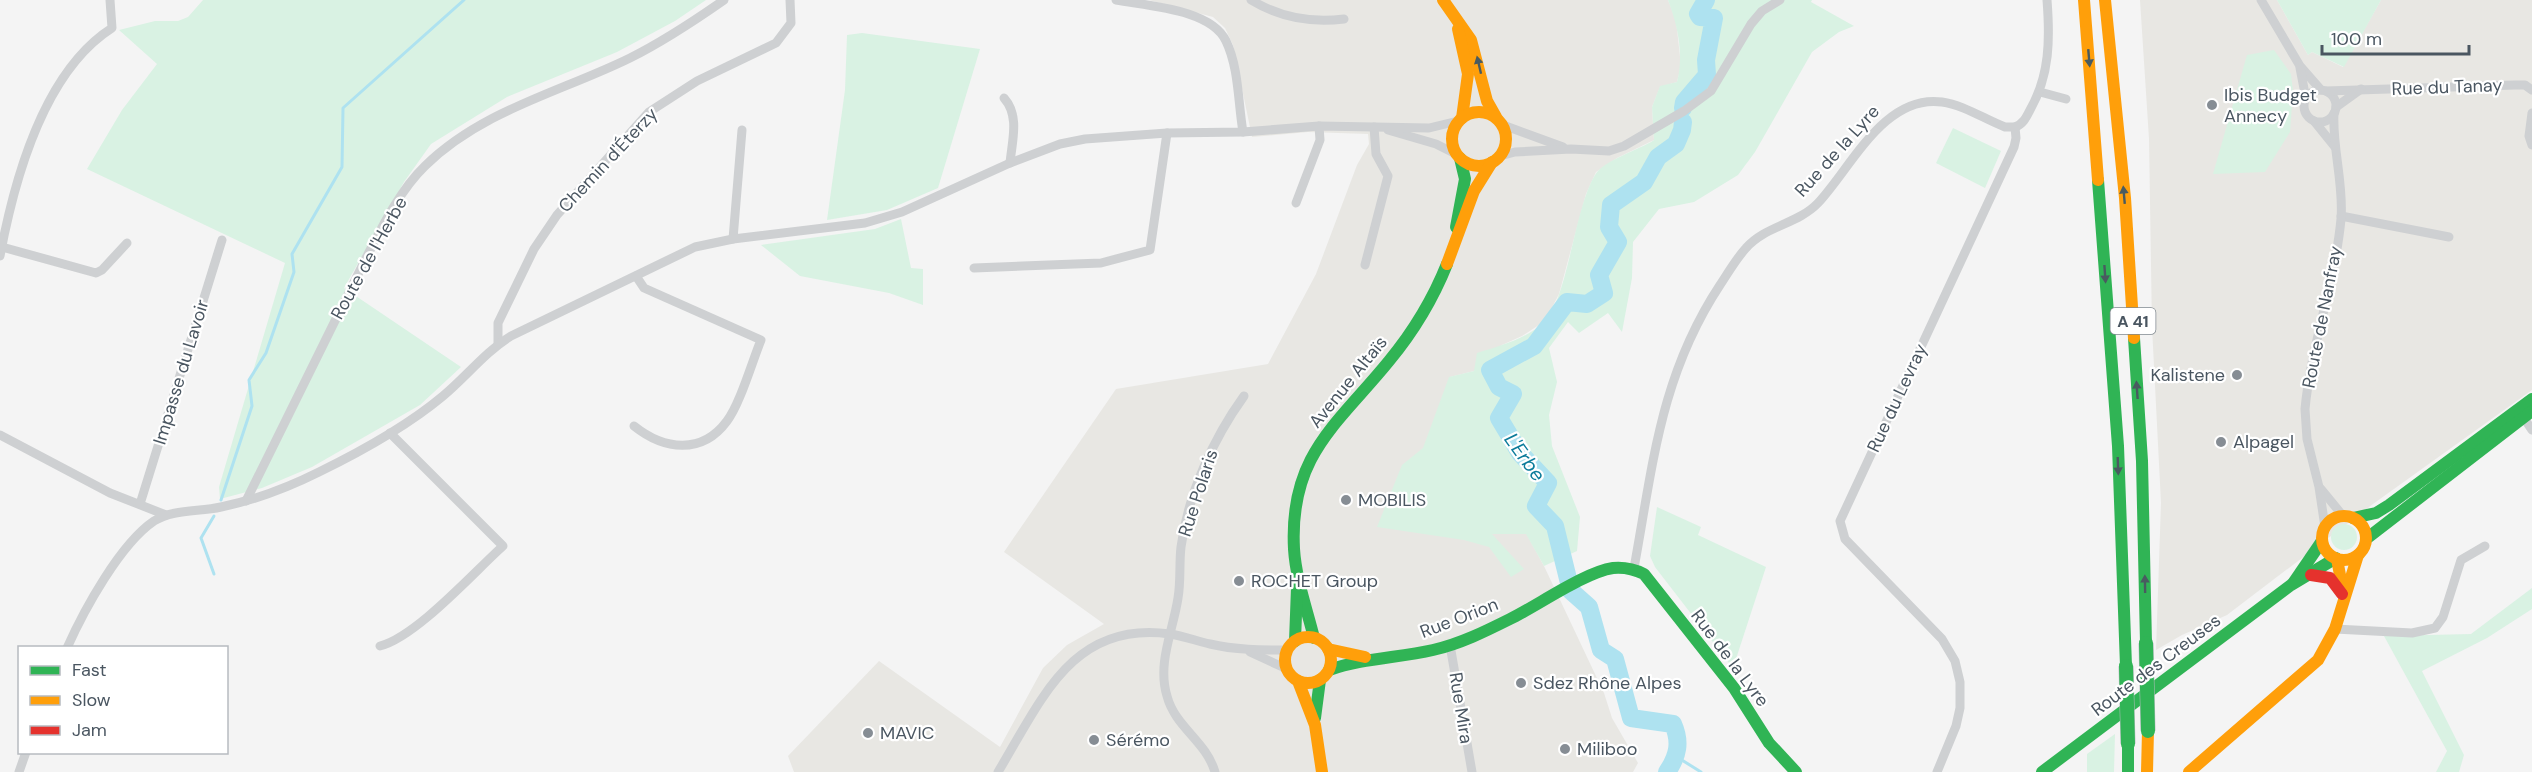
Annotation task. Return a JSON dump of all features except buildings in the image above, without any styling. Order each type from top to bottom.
[{"type":"main road","name":"A 41","points":[[2085,0],[2118,446],[2126,666],[2127,772]]},
{"type":"main road","name":"A 41","points":[[2105,0],[2125,198],[2141,449],[2147,772]]},
{"type":"main road","points":[[1447,6],[1474,47],[1484,95],[1500,122],[1506,141],[1496,159],[1476,166],[1458,156],[1452,137],[1469,96],[1469,84],[1463,44],[1447,6]]},
{"type":"main road","points":[[1460,120],[1480,111],[1500,122]]},
{"type":"main road","name":"Avenue Altaïs","points":[[1453,249],[1465,179],[1458,156]]},
{"type":"main road","name":"Avenue Altaïs","points":[[1291,646],[1298,581],[1294,525],[1298,501],[1314,454],[1329,429],[1385,366],[1407,336],[1440,281],[1479,182],[1496,159]]},
{"type":"main road","points":[[2189,772],[2309,670],[2323,654],[2335,629],[2358,555],[2366,539],[2511,427],[2528,407]]},
{"type":"main road","points":[[2358,555],[2351,558],[2336,558],[2326,551],[2323,534],[2336,517],[2376,513],[2390,505],[2528,407]]},
{"type":"main road","points":[[2348,517],[2363,527],[2366,539]]},
{"type":"main road","name":"Route des Creuses","points":[[2291,585],[2323,534]]},
{"type":"main road","points":[[2336,558],[2343,581],[2340,613]]},
{"type":"main road","name":"Route des Creuses","points":[[2042,772],[2291,585],[2336,558]]},
{"type":"main road","name":"Rue Orion","points":[[1325,675],[1343,664],[1400,657],[1450,645],[1500,624],[1609,568],[1634,568]]},
{"type":"main road","name":"Rue de la Lyre","points":[[1634,568],[1644,574],[1734,688],[1769,744],[1796,772]]},
{"type":"main road","points":[[2311,575],[2330,578],[2337,584],[2343,596]]},
{"type":"main road","name":"Avenue Altaïs","points":[[1298,581],[1314,638]]},
{"type":"main road","points":[[1315,725],[1325,675],[1331,663],[1328,649],[1314,638],[1291,646],[1287,669],[1298,681],[1315,725],[1322,772]]},
{"type":"main road","name":"Rue Orion","points":[[1328,649],[1375,660]]},
{"type":"main road","points":[[1298,681],[1305,683],[1325,675]]},
{"type":"street","points":[[110,0],[112,28],[99,37],[64,74],[36,131],[14,195],[1,252],[96,273],[102,270],[127,243]]},
{"type":"street","name":"Route de l'Herbe","points":[[246,501],[371,248],[424,167],[448,145],[497,114],[630,58],[676,33],[724,0]]},
{"type":"street","name":"Chemin d'Éterzy","points":[[498,344],[498,323],[534,249],[557,215],[648,112],[697,81],[776,43],[791,23],[790,0]]},
{"type":"street","points":[[1116,0],[1197,16],[1222,34],[1231,60],[1243,132]]},
{"type":"street","points":[[1251,0],[1278,14],[1324,21],[1344,19]]},
{"type":"street","points":[[1496,159],[1515,152],[1571,149],[1609,152],[1624,146],[1700,101],[1711,91],[1759,14],[1780,0]]},
{"type":"street","name":"Rue du Levray","points":[[1937,772],[1958,717],[1961,691],[1958,668],[1942,639],[1845,539],[1840,521],[2014,147],[2015,127],[2024,122],[2040,92],[2049,52],[2047,0]]},
{"type":"street","name":"Route de Nanfray","points":[[2261,0],[2300,66],[2334,97],[2335,147],[2341,182],[2341,216],[2305,409],[2307,439],[2323,500],[2323,534]]},
{"type":"street","name":"Route de Nanfray","points":[[2300,66],[2306,113],[2335,147]]},
{"type":"street","name":"Rue du Tanay","points":[[2324,90],[2515,85],[2525,85],[2532,90]]},
{"type":"street","points":[[2313,120],[2323,121],[2361,89]]},
{"type":"street","points":[[2306,99],[2312,92],[2324,90]]},
{"type":"street","points":[[2040,92],[2066,99]]},
{"type":"street","points":[[1004,98],[1012,107],[1014,116],[1010,163]]},
{"type":"street","name":"Rue de la Lyre","points":[[1634,568],[1657,435],[1675,373],[1702,313],[1745,249],[1764,233],[1811,210],[1877,131],[1907,107],[1932,101],[1950,104],[1997,124],[2015,127]]},
{"type":"street","points":[[2532,113],[2529,134],[2532,146]]},
{"type":"street","points":[[68,646],[82,615],[136,537],[154,521],[166,515],[219,508],[283,489],[390,434],[442,397],[498,344],[695,247],[733,239],[865,223],[902,212],[1010,163],[1060,144],[1085,139],[1319,126],[1429,128],[1460,120]]},
{"type":"street","points":[[1500,122],[1571,149]]},
{"type":"street","points":[[1296,203],[1320,140],[1319,126]]},
{"type":"street","points":[[1378,128],[1436,144],[1458,156]]},
{"type":"street","points":[[1365,265],[1388,176],[1376,154],[1378,128]]},
{"type":"street","points":[[733,239],[742,130]]},
{"type":"street","points":[[974,268],[1101,263],[1150,249],[1167,133]]},
{"type":"street","points":[[2341,216],[2449,237]]},
{"type":"street","name":"Impasse du Lavoir","points":[[140,504],[222,240]]},
{"type":"street","points":[[634,426],[645,434],[671,446],[692,445],[710,438],[728,419],[761,340],[644,288],[636,276]]},
{"type":"street","name":"Rue Polaris","points":[[1215,772],[1202,745],[1174,716],[1166,695],[1162,669],[1178,597],[1182,546],[1197,486],[1214,444],[1244,396]]},
{"type":"street","points":[[2528,407],[2532,430]]},
{"type":"street","points":[[380,646],[396,641],[421,621],[503,546],[390,434]]},
{"type":"street","points":[[0,435],[110,493],[166,515]]},
{"type":"street","name":"Route de Nanfray","points":[[2323,500],[2348,517]]},
{"type":"street","points":[[2335,629],[2412,633],[2435,628],[2443,617],[2461,560],[2485,546]]},
{"type":"street","points":[[998,772],[1036,709],[1067,666],[1090,647],[1113,635],[1136,632],[1170,634],[1245,650],[1287,669]]},
{"type":"street","name":"Rue Mira","points":[[1450,645],[1472,772]]},
{"type":"street","points":[[1245,650],[1291,646]]},
{"type":"street","points":[[19,772],[26,754]]},
{"type":"shaded area","points":[[1149,0],[1668,0],[1676,20],[1681,66],[1677,82],[1660,87],[1652,107],[1654,140],[1617,158],[1596,172],[1586,194],[1559,294],[1545,321],[1522,336],[1502,345],[1474,371],[1450,377],[1491,534],[1526,533],[1604,693],[1612,718],[1638,763],[1633,772],[794,772],[788,756],[879,661],[1000,747],[1043,668],[1067,645],[1104,624],[1004,552],[1116,389],[1268,364],[1316,274],[1357,165],[1369,144],[1368,134],[1308,132],[1252,137],[1233,45],[1225,28],[1213,17]]},
{"type":"shaded area","points":[[2140,0],[2277,0],[2308,55],[2312,52],[2343,67],[2381,0],[2532,0],[2532,390],[2373,504],[2227,615],[2182,635],[2156,650],[2161,503],[2152,327],[2149,139]]},
{"type":"green space","points":[[203,0],[706,0],[675,21],[617,52],[507,97],[431,144],[404,182],[344,288],[461,367],[420,405],[312,467],[262,488],[220,499],[219,487],[285,263],[87,169],[122,110],[157,64],[119,30],[155,21],[178,21],[188,17]]},
{"type":"green space","points":[[1668,0],[1812,0],[1811,2],[1854,26],[1839,32],[1812,52],[1755,152],[1738,175],[1694,202],[1659,209],[1633,242],[1632,278],[1622,332],[1608,313],[1579,333],[1568,322],[1549,348],[1557,382],[1549,415],[1552,446],[1580,517],[1577,551],[1544,566],[1526,534],[1492,534],[1524,569],[1511,577],[1489,547],[1464,540],[1377,527],[1402,465],[1423,448],[1449,377],[1474,371],[1477,353],[1504,345],[1544,322],[1559,294],[1582,209],[1595,175],[1614,160],[1654,140],[1652,107],[1660,86],[1677,82],[1679,72],[1679,41]]},
{"type":"green space","points":[[2277,0],[2381,0],[2344,67],[2312,52],[2308,55]]},
{"type":"green space","points":[[862,33],[980,49],[938,188],[887,210],[827,220],[845,90],[847,35]]},
{"type":"green space","points":[[2274,50],[2291,74],[2293,91],[2290,132],[2265,172],[2213,174],[2247,55]]},
{"type":"green space","points":[[1953,128],[2001,151],[1985,188],[1936,163]]},
{"type":"green space","points":[[901,219],[911,268],[923,269],[923,305],[889,293],[800,276],[761,245],[875,229]]},
{"type":"green space","points":[[1657,507],[1701,527],[1698,535],[1766,567],[1733,668],[1655,567],[1650,556]]},
{"type":"green space","points":[[2344,524],[2353,528],[2357,537],[2353,546],[2344,550],[2335,546],[2331,537],[2335,528]]},
{"type":"green space","points":[[2532,588],[2532,609],[2487,638],[2422,671],[2464,755],[2459,772],[2436,772],[2447,751],[2384,636],[2471,634]]},
{"type":"green space","points":[[2115,734],[2114,772],[2087,772],[2087,754]]},
{"type":"waterway","points":[[221,500],[252,406],[249,380],[266,353],[294,272],[292,254],[342,167],[343,108],[464,0]]},
{"type":"waterway","name":"L'Erbe","points":[[1683,108],[1684,102],[1707,75],[1706,60],[1714,18],[1700,17],[1698,14],[1706,0]]},
{"type":"waterway","name":"L'Erbe","points":[[1667,772],[1674,760],[1678,743],[1673,724],[1631,718],[1615,659],[1601,650],[1589,607],[1571,591],[1555,526],[1536,506],[1548,483],[1520,453],[1499,418],[1513,394],[1499,387],[1490,370],[1534,346],[1567,302],[1587,304],[1604,293],[1599,275],[1618,242],[1609,227],[1611,205],[1644,182],[1658,157],[1676,144],[1683,122]]},
{"type":"waterway","points":[[214,516],[201,538],[214,574]]},
{"type":"waterway","points":[[1677,757],[1701,772]]},
{"type":"traffic: fast","points":[[1456,227],[1465,179],[1460,158]]},
{"type":"traffic: fast","points":[[2098,180],[2118,446],[2126,666]]},
{"type":"traffic: fast","points":[[1314,638],[1295,561],[1295,517],[1299,489],[1308,465],[1320,444],[1406,339],[1422,315],[1447,264]]},
{"type":"traffic: fast","points":[[2134,338],[2142,461],[2146,643]]},
{"type":"traffic: fast","points":[[2353,518],[2376,513],[2389,505],[2532,399]]},
{"type":"traffic: fast","points":[[2366,539],[2532,411]]},
{"type":"traffic: fast","points":[[2294,582],[2322,541]]},
{"type":"traffic: fast","points":[[2042,772],[2291,585],[2336,558]]},
{"type":"traffic: fast","points":[[1329,670],[1355,663],[1420,653],[1453,644],[1510,619],[1589,576],[1613,568],[1629,569],[1644,574],[1734,688],[1769,743],[1796,772]]},
{"type":"traffic: fast","points":[[1295,641],[1297,588]]},
{"type":"traffic: fast","points":[[2146,643],[2148,731]]},
{"type":"traffic: fast","points":[[2126,666],[2128,744]]},
{"type":"traffic: fast","points":[[1315,718],[1320,680]]},
{"type":"traffic: fast","points":[[2128,744],[2128,772]]},
{"type":"traffic: slow","points":[[1443,0],[1471,40],[1487,101],[1496,117]]},
{"type":"traffic: slow","points":[[2084,0],[2098,180]]},
{"type":"traffic: slow","points":[[2105,0],[2125,198],[2134,338]]},
{"type":"traffic: slow","points":[[1458,29],[1468,74],[1462,118]]},
{"type":"traffic: slow","points":[[1479,112],[1489,114],[1498,120],[1504,129],[1506,139],[1504,149],[1498,158],[1489,164],[1479,166],[1469,164],[1460,158],[1454,149],[1452,139],[1454,129],[1460,120],[1469,114],[1479,112]]},
{"type":"traffic: slow","points":[[1447,264],[1474,191],[1492,162]]},
{"type":"traffic: slow","points":[[2344,516],[2359,523],[2366,538],[2359,553],[2344,560],[2329,553],[2322,538],[2329,523],[2344,516]]},
{"type":"traffic: slow","points":[[2189,772],[2318,660],[2335,629],[2358,555]]},
{"type":"traffic: slow","points":[[2337,559],[2343,591]]},
{"type":"traffic: slow","points":[[1308,637],[1324,644],[1331,660],[1324,676],[1308,683],[1292,676],[1285,660],[1292,644],[1308,637]]},
{"type":"traffic: slow","points":[[1328,649],[1365,657]]},
{"type":"traffic: slow","points":[[1298,681],[1315,725],[1322,772]]},
{"type":"traffic: slow","points":[[2147,772],[2148,731]]},
{"type":"traffic: jam","points":[[2311,575],[2330,578],[2342,594]]},
{"type":"place","name":"Ibis Budget Annecy","points":[[2212,105]]},
{"type":"place","name":"Kalistene","points":[[2237,375]]},
{"type":"place","name":"Alpagel","points":[[2221,442]]},
{"type":"place","name":"MOBILIS","points":[[1346,500]]},
{"type":"place","name":"ROCHET Group","points":[[1239,581]]},
{"type":"place","name":"Sdez Rhône Alpes","points":[[1521,683]]},
{"type":"place","name":"MAVIC","points":[[868,733]]},
{"type":"place","name":"Sérémo","points":[[1094,740]]},
{"type":"place","name":"Miliboo","points":[[1565,749]]}]
